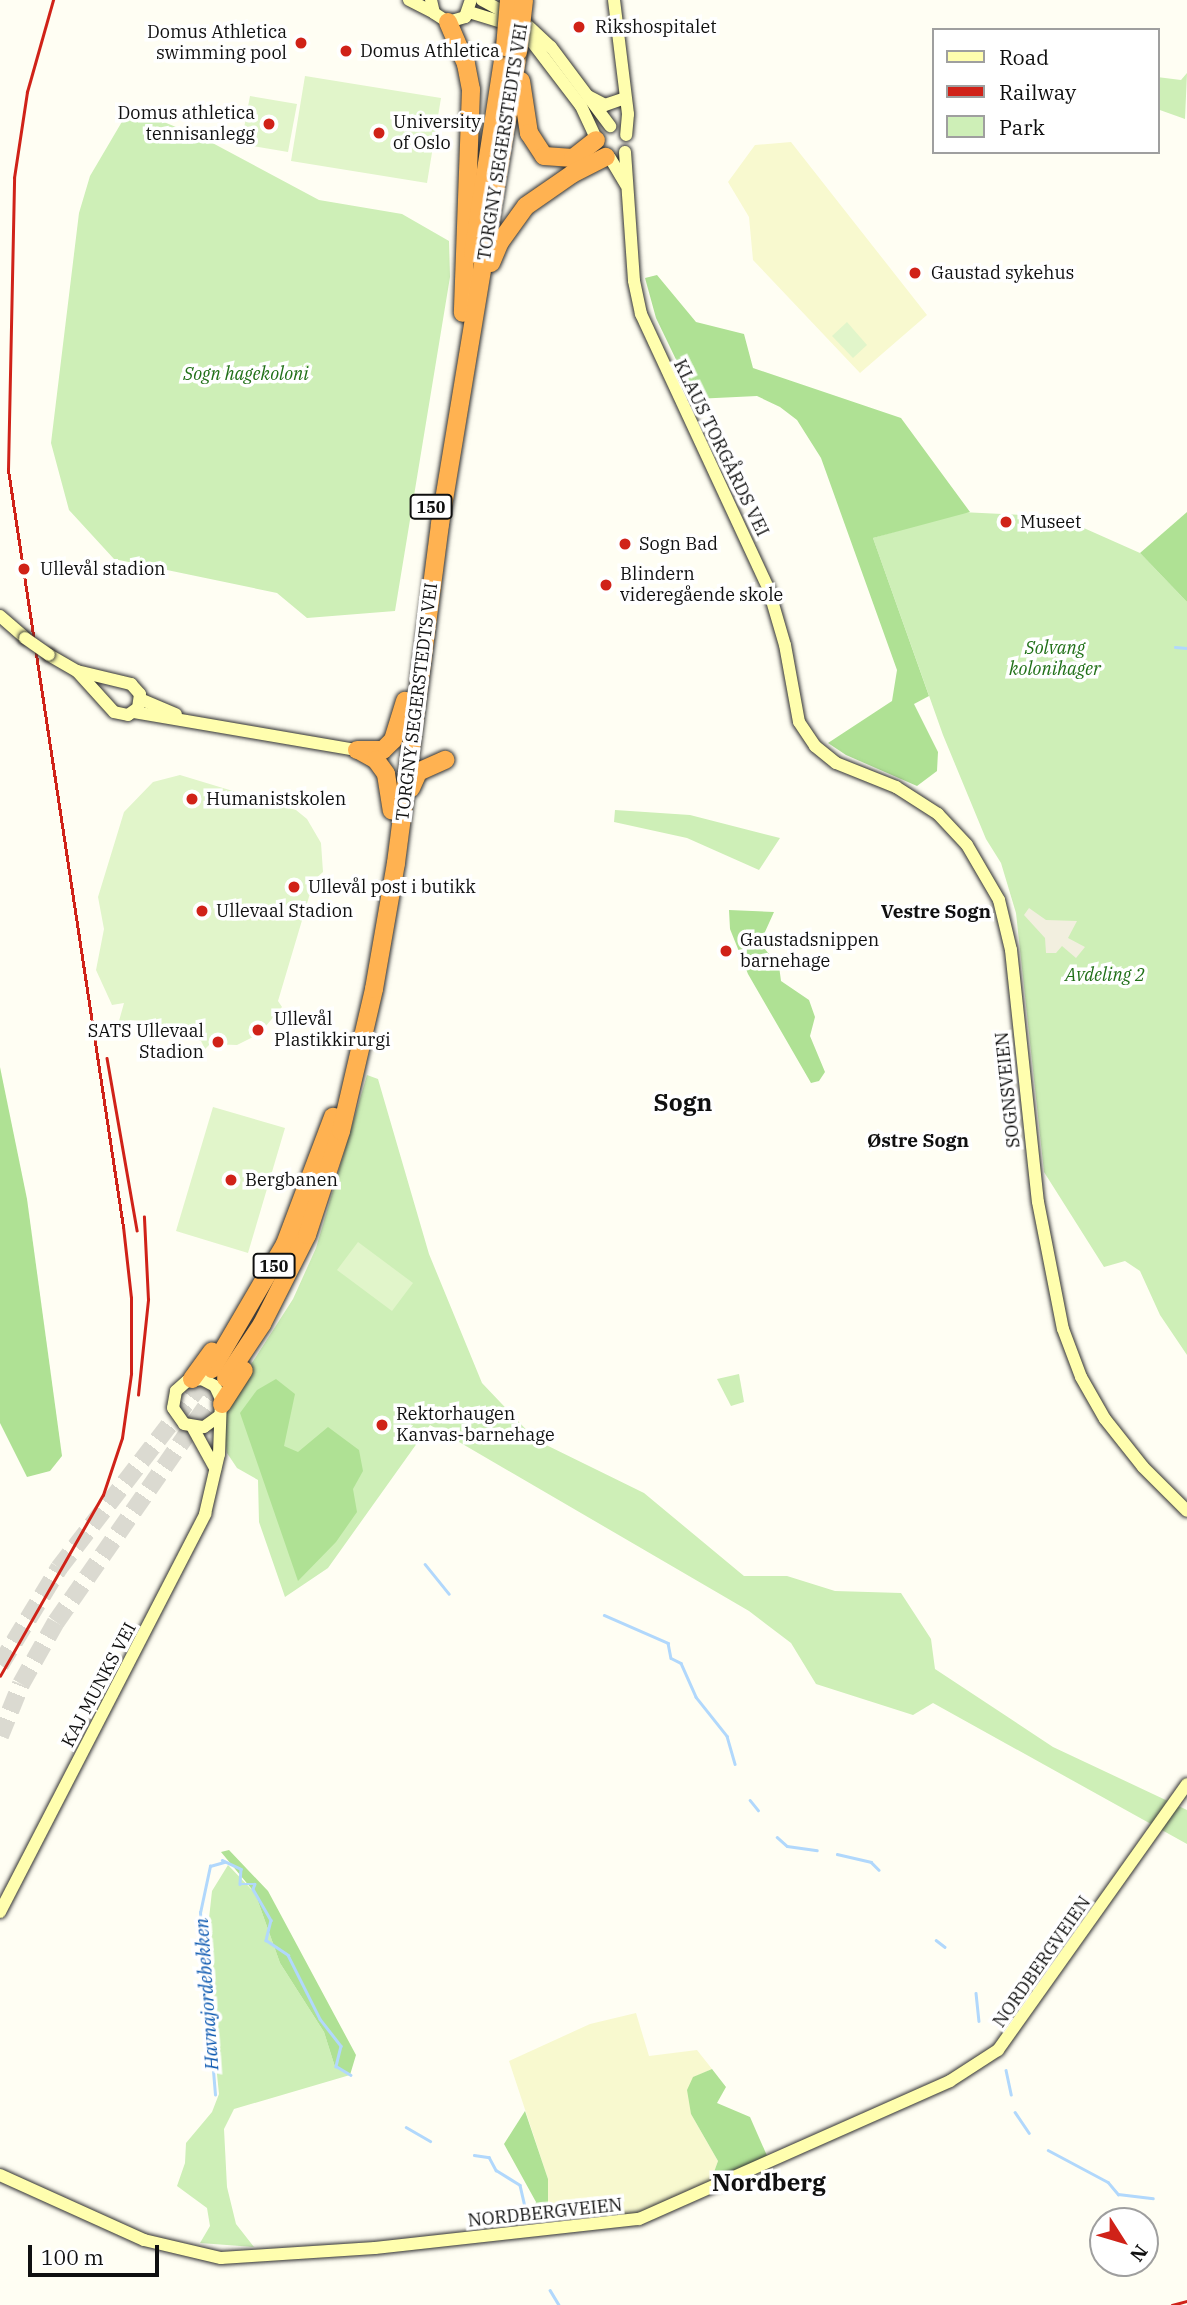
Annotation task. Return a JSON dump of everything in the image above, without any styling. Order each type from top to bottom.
[{"type":"highway","name":"TORGNY SEGERSTEDTS VEI","points":[[397,811],[376,923],[337,1101],[320,1155],[285,1244],[219,1373],[280,1291],[325,1186],[374,989],[463,313],[515,52],[509,0]]},
{"type":"highway","name":"TORGNY SEGERSTEDTS VEI","points":[[411,701],[524,0]]},
{"type":"highway","points":[[438,12],[466,64],[471,90],[463,313]]},
{"type":"highway","points":[[515,52],[527,125],[541,153],[566,160],[596,139]]},
{"type":"highway","points":[[470,337],[493,256],[511,224],[537,197],[608,158]]},
{"type":"highway","points":[[357,750],[383,750],[393,740],[411,701]]},
{"type":"highway","points":[[397,811],[418,772],[444,760],[430,754],[421,744],[411,701]]},
{"type":"highway","points":[[357,750],[383,768],[397,811]]},
{"type":"highway","points":[[192,1379],[249,1292],[320,1155]]},
{"type":"highway","points":[[220,1411],[297,1282],[325,1186]]},
{"type":"main road","points":[[409,0],[460,20],[470,6]]},
{"type":"main road","points":[[482,0],[540,36],[610,126],[626,135]]},
{"type":"main road","points":[[614,0],[626,135]]},
{"type":"main road","name":"KLAUS TORGÅRDS VEI","points":[[470,6],[508,24],[533,43],[581,106],[596,139],[626,185]]},
{"type":"main road","points":[[586,94],[605,106],[623,97]]},
{"type":"main road","points":[[596,139],[610,126],[623,97]]},
{"type":"main road","name":"KLAUS TORGÅRDS VEI","points":[[626,135],[626,185],[641,314],[768,587],[785,645],[799,722]]},
{"type":"main road","points":[[608,158],[625,152]]},
{"type":"main road","points":[[0,616],[25,638],[77,671],[135,687],[141,699],[163,711],[241,729]]},
{"type":"main road","points":[[77,671],[119,714],[135,712],[357,750]]},
{"type":"main road","points":[[108,702],[109,693],[118,684]]},
{"type":"main road","points":[[135,712],[141,699]]},
{"type":"main road","name":"SOGNSVEIEN","points":[[799,722],[815,746],[836,763],[896,787],[938,814],[967,845],[994,887],[1010,939],[1038,1202],[1063,1329],[1081,1377],[1105,1419],[1143,1467],[1187,1511]]},
{"type":"main road","points":[[193,1428],[210,1425],[220,1411],[215,1386],[192,1379],[176,1391],[173,1408],[178,1420],[193,1428],[215,1468]]},
{"type":"main road","name":"KAJ MUNKS VEI","points":[[0,1912],[191,1546],[208,1505],[215,1468],[220,1411]]},
{"type":"main road","name":"NORDBERGVEIEN","points":[[0,2175],[144,2241],[221,2258],[375,2248],[639,2219],[938,2086],[998,2050],[1187,1784]]},
{"type":"green space","points":[[1187,73],[1185,119],[1159,110],[1159,77],[1181,80]]},
{"type":"green space","points":[[305,76],[441,98],[427,183],[291,161]]},
{"type":"green space","name":"Domus athletica tennisanlegg","points":[[250,96],[297,104],[288,152],[241,144]]},
{"type":"green space","name":"Sogn hagekoloni","points":[[130,108],[205,139],[319,200],[402,214],[449,241],[450,277],[395,611],[307,618],[277,593],[114,559],[69,510],[51,443],[79,213],[90,176]]},
{"type":"green space","points":[[791,142],[927,315],[860,373],[753,260],[749,217],[728,182],[755,145]]},
{"type":"green space","points":[[657,275],[696,322],[744,334],[753,368],[901,418],[970,512],[873,538],[929,696],[914,704],[938,752],[937,771],[917,786],[846,755],[828,743],[892,701],[897,670],[821,458],[797,420],[780,407],[757,396],[695,399],[656,318],[645,278]]},
{"type":"green space","points":[[847,322],[867,345],[853,358],[832,336]]},
{"type":"green space","name":"Solvang kolonihager","points":[[961,512],[1023,515],[1077,525],[1140,553],[1187,602],[1187,1355],[1160,1315],[1140,1271],[1125,1261],[1104,1267],[1044,1172],[1016,913],[1001,863],[986,839],[943,735],[873,538]]},
{"type":"green space","points":[[1187,512],[1187,602],[1140,553]]},
{"type":"green space","name":"Ullevaal Stadion","points":[[180,775],[296,810],[307,819],[321,843],[323,872],[314,880],[278,1001],[282,1007],[259,1034],[237,1045],[210,1044],[205,1049],[201,1041],[130,1020],[123,1024],[119,1021],[124,1003],[112,1005],[96,970],[104,929],[98,897],[124,812],[153,782]]},
{"type":"green space","points":[[615,810],[690,815],[780,838],[759,870],[687,838],[614,822]]},
{"type":"green space","points":[[729,910],[774,912],[760,943],[779,966],[781,981],[809,1000],[815,1017],[810,1036],[825,1072],[819,1081],[811,1083],[748,974],[730,929]]},
{"type":"green space","points":[[0,1067],[27,1199],[62,1456],[50,1471],[27,1477],[0,1423]]},
{"type":"green space","points":[[367,1075],[378,1079],[429,1254],[482,1383],[536,1440],[644,1493],[744,1576],[787,1576],[835,1591],[901,1593],[931,1639],[935,1669],[1053,1747],[1187,1810],[1187,1844],[933,1703],[913,1715],[816,1684],[791,1643],[749,1611],[430,1425],[328,1568],[285,1597],[259,1522],[258,1480],[237,1468],[227,1453],[223,1426],[230,1397],[293,1299],[316,1248]]},
{"type":"green space","name":"Bergbanen","points":[[213,1107],[285,1128],[248,1253],[176,1231]]},
{"type":"green space","points":[[358,1242],[413,1283],[392,1311],[337,1270]]},
{"type":"green space","points":[[739,1374],[744,1402],[731,1406],[717,1379]]},
{"type":"green space","points":[[276,1379],[295,1394],[284,1446],[298,1452],[328,1427],[359,1450],[363,1471],[353,1489],[357,1512],[336,1542],[298,1581],[240,1413],[257,1390]]},
{"type":"green space","points":[[229,1850],[268,1891],[356,2055],[350,2075],[335,2067],[324,2032],[280,1963],[255,1893],[221,1852]]},
{"type":"green space","points":[[228,1865],[255,1893],[280,1963],[324,2032],[335,2067],[350,2075],[234,2109],[224,2129],[227,2187],[236,2224],[254,2247],[200,2243],[210,2226],[207,2208],[177,2186],[185,2163],[186,2143],[212,2112],[219,2094],[205,1955],[212,1891]]},
{"type":"green space","points":[[636,2013],[649,2056],[697,2050],[712,2069],[694,2077],[691,2114],[718,2161],[710,2183],[640,2214],[548,2219],[548,2179],[509,2061],[590,2024]]},
{"type":"green space","points":[[712,2069],[726,2087],[717,2103],[750,2117],[768,2158],[710,2183],[718,2161],[691,2114],[687,2090],[693,2077]]},
{"type":"green space","points":[[525,2111],[548,2179],[548,2219],[529,2221],[536,2202],[504,2144]]},
{"type":"shaded area","points":[[1029,908],[1046,920],[1077,921],[1068,938],[1085,947],[1076,958],[1062,946],[1056,953],[1046,953],[1045,938],[1024,915]]},
{"type":"waterway","points":[[1175,647],[1187,648]]},
{"type":"waterway","points":[[425,1564],[449,1594]]},
{"type":"waterway","points":[[604,1615],[668,1643],[671,1658],[681,1663],[696,1697],[727,1736],[735,1764]]},
{"type":"waterway","points":[[750,1800],[758,1810]]},
{"type":"waterway","points":[[777,1837],[787,1846],[817,1850]]},
{"type":"waterway","points":[[837,1854],[871,1862],[879,1870]]},
{"type":"waterway","points":[[222,1860],[241,1869],[240,1884],[255,1884],[253,1889],[271,1920],[266,1940],[288,1955],[320,2019],[341,2046],[336,2066],[351,2075]]},
{"type":"waterway","name":"Havnajordebekken","points":[[215,2095],[200,1913],[210,1866],[224,1862]]},
{"type":"waterway","points":[[936,1940],[945,1947]]},
{"type":"waterway","points":[[976,1993],[979,2021]]},
{"type":"waterway","points":[[1006,2070],[1011,2094]]},
{"type":"waterway","points":[[1015,2112],[1029,2133]]},
{"type":"waterway","points":[[406,2127],[430,2141]]},
{"type":"waterway","points":[[1048,2150],[1108,2182],[1118,2194],[1153,2198]]},
{"type":"waterway","points":[[474,2155],[489,2157],[496,2170],[520,2185],[526,2210]]},
{"type":"waterway","points":[[550,2290],[559,2305]]},
{"type":"tunnel","points":[[0,1665],[59,1568],[212,1369]]},
{"type":"tunnel","points":[[0,1736],[21,1684],[56,1622],[226,1378]]},
{"type":"railway","points":[[0,1676],[103,1495],[122,1438],[131,1374],[131,1298],[123,1227],[8,470],[14,178],[27,92],[53,0]]},
{"type":"railway","points":[[107,1058],[137,1230]]},
{"type":"railway","points":[[138,1395],[148,1300],[144,1217]]},
{"type":"railway","points":[[1172,2305],[1187,2301]]},
{"type":"place","name":"Rikshospitalet","points":[[579,27]]},
{"type":"place","name":"Domus Athletica swimming pool","points":[[301,43]]},
{"type":"place","name":"Domus Athletica","points":[[346,51]]},
{"type":"place","name":"Domus athletica tennisanlegg","points":[[269,124]]},
{"type":"place","name":"University of Oslo","points":[[379,133]]},
{"type":"place","name":"Gaustad sykehus","points":[[915,273]]},
{"type":"place","name":"Museet","points":[[1006,522]]},
{"type":"place","name":"Sogn Bad","points":[[625,544]]},
{"type":"place","name":"Ullevål stadion","points":[[24,569]]},
{"type":"place","name":"Blindern videregående skole","points":[[606,585]]},
{"type":"place","name":"Humanistskolen","points":[[192,799]]},
{"type":"place","name":"Ullevål post i butikk","points":[[294,887]]},
{"type":"place","name":"Ullevaal Stadion","points":[[202,911]]},
{"type":"place","name":"Gaustadsnippen barnehage","points":[[726,951]]},
{"type":"place","name":"Ullevål Plastikkirurgi","points":[[258,1030]]},
{"type":"place","name":"SATS Ullevaal Stadion","points":[[218,1042]]},
{"type":"place","name":"Bergbanen","points":[[231,1180]]},
{"type":"place","name":"Rektorhaugen Kanvas-barnehage","points":[[382,1425]]},
{"type":"district","name":"Vestre Sogn","points":[[936,912]]},
{"type":"district","name":"Sogn","points":[[683,1103]]},
{"type":"district","name":"Østre Sogn","points":[[918,1141]]},
{"type":"district","name":"Nordberg","points":[[769,2183]]},
{"type":"park label","name":"Avdeling 2","points":[[1105,975]]}]
